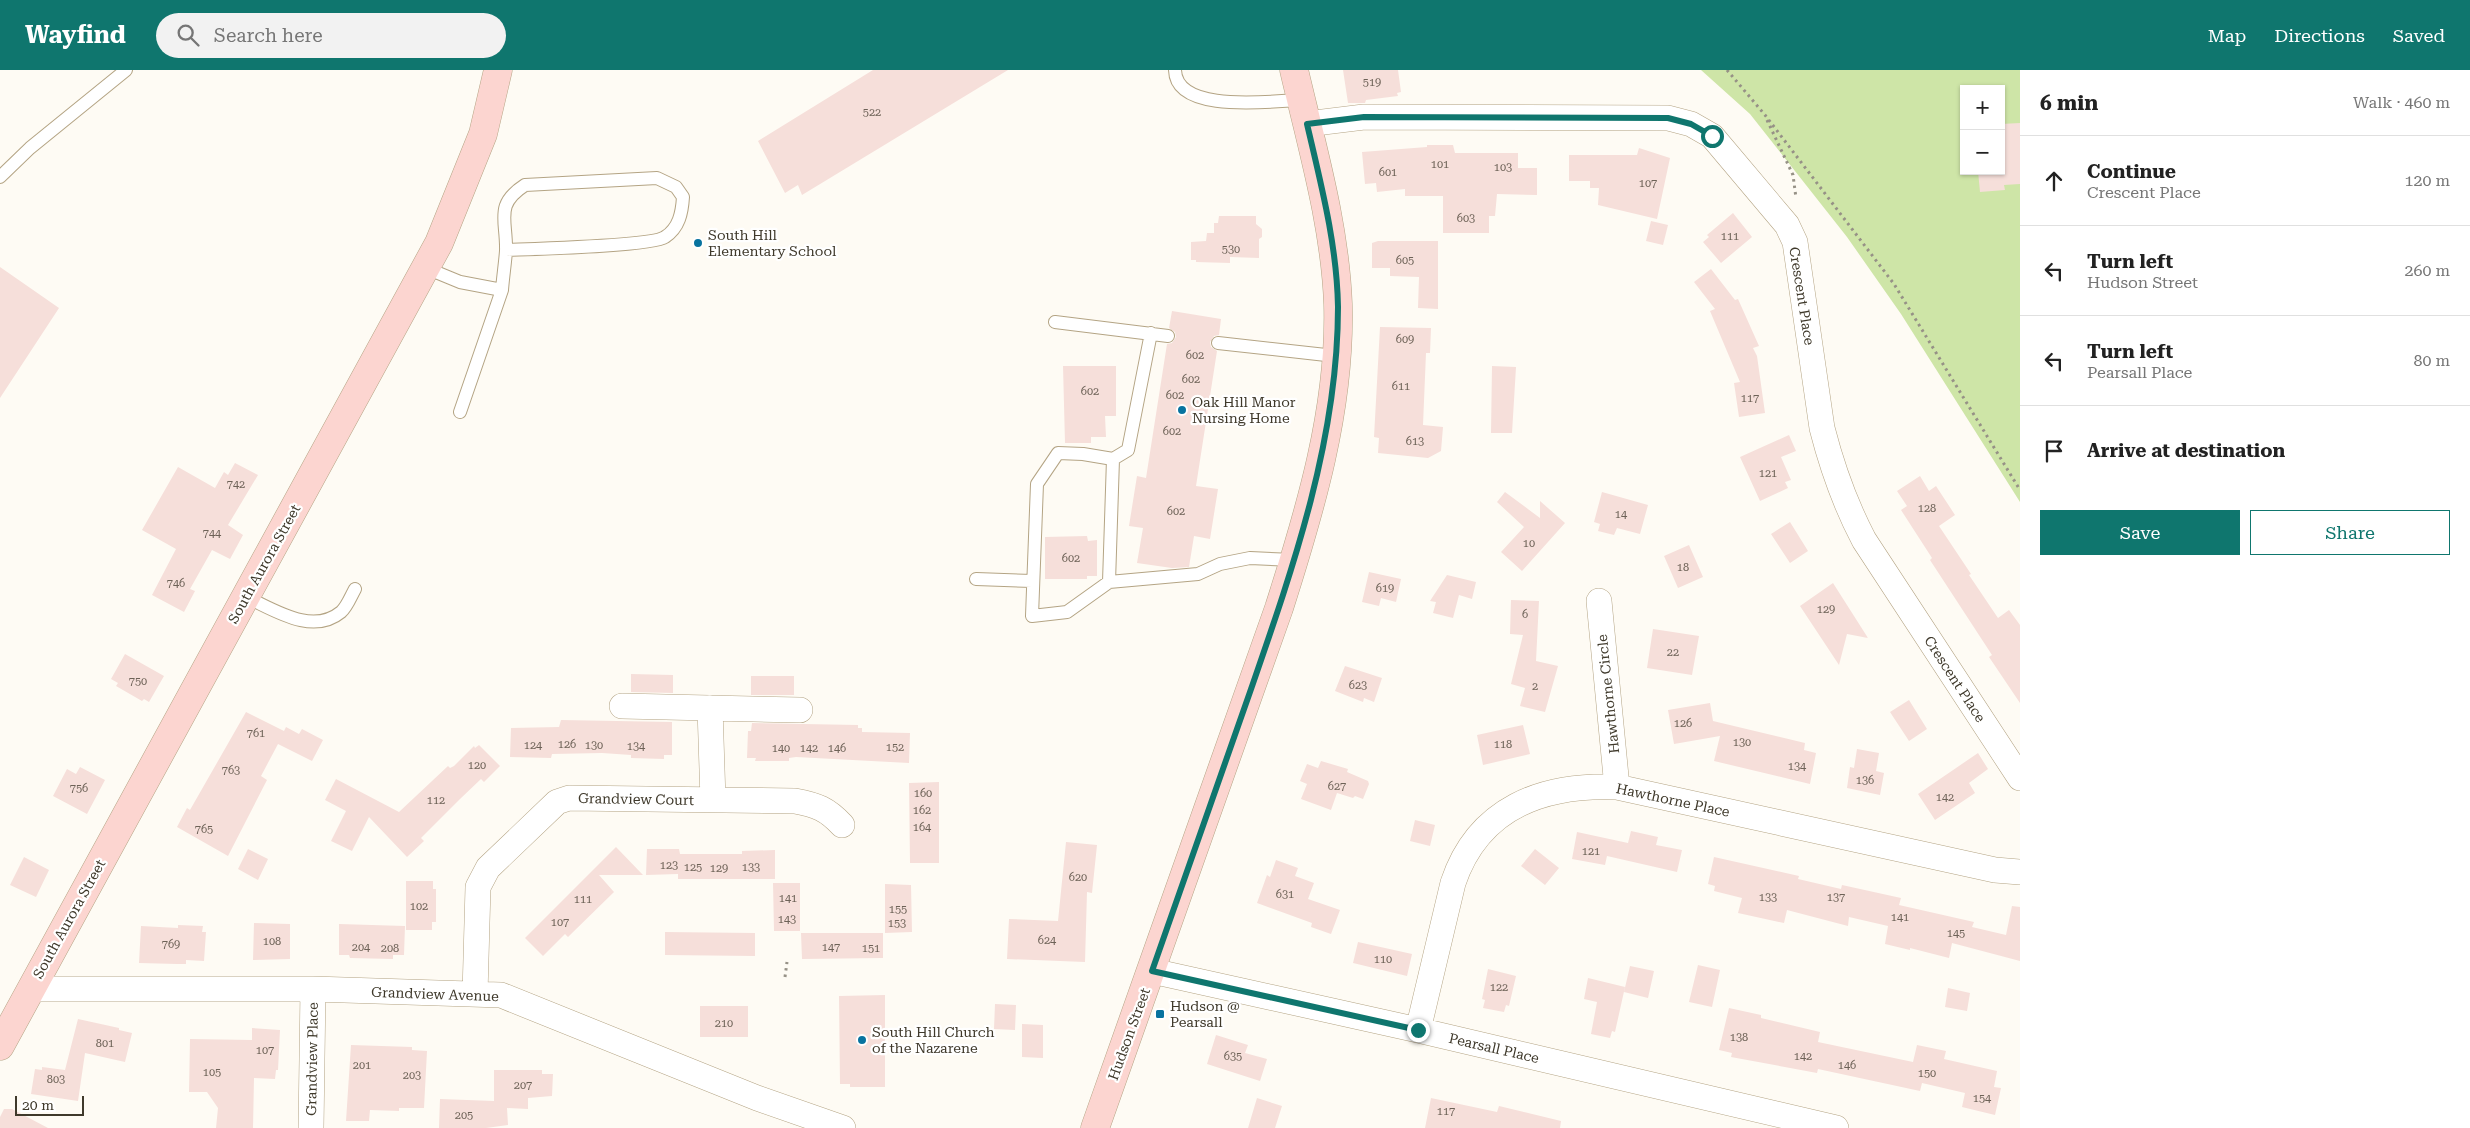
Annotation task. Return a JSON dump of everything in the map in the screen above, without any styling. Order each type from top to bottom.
[{"type":"main road","name":"South Aurora Street","points":[[0,1046],[439,243],[470,172],[483,134],[498,70]]},
{"type":"main road","name":"Hudson Street","points":[[1095,1128],[1152,971],[1294,560],[1319,468],[1332,392],[1338,305],[1334,257],[1322,188],[1294,70]]},
{"type":"street","name":"Crescent Place","points":[[1304,112],[1364,117],[1668,118],[1691,124],[1712,136],[1787,225],[1795,242],[1822,428],[1829,457],[1851,516],[1864,540],[2020,778]]},
{"type":"street","name":"Hawthorne Circle","points":[[1599,601],[1617,787]]},
{"type":"street","points":[[622,706],[800,710]]},
{"type":"street","points":[[710,708],[713,800]]},
{"type":"street","name":"Hawthorne Place","points":[[1418,1030],[1460,860],[1474,840],[1495,819],[1538,797],[1570,788],[1617,787],[1995,870],[2020,872]]},
{"type":"street","name":"Grandview Court","points":[[474,994],[478,887],[488,868],[557,802],[570,798],[796,801],[814,805],[830,812],[842,826]]},
{"type":"street","name":"Pearsall Place","points":[[1152,971],[1418,1030],[1836,1128]]},
{"type":"street","name":"Grandview Avenue","points":[[31,989],[313,989],[501,995],[757,1098],[843,1128]]},
{"type":"street","name":"Grandview Place","points":[[311,1128],[313,989]]},
{"type":"lane","points":[[0,177],[30,148],[126,70]]},
{"type":"lane","points":[[1175,70],[1175,80],[1187,92],[1205,99],[1304,112]]},
{"type":"lane","points":[[460,412],[502,290],[506,250],[503,223],[506,203],[513,193],[525,185],[657,178],[676,187],[683,197],[682,214],[679,221],[675,228],[664,238],[640,242],[506,250]]},
{"type":"lane","points":[[426,268],[460,282],[502,290]]},
{"type":"lane","points":[[1055,322],[1168,336]]},
{"type":"lane","points":[[1151,333],[1128,450],[1114,459],[1083,454],[1058,453],[1037,484],[1032,616],[1067,612],[1109,582],[1198,574],[1220,564],[1250,558],[1294,560]]},
{"type":"lane","points":[[1218,343],[1335,356]]},
{"type":"lane","points":[[1109,582],[1114,459]]},
{"type":"lane","points":[[976,578],[1032,581]]},
{"type":"lane","points":[[246,597],[299,621],[312,621],[329,618],[341,612],[356,589]]},
{"type":"path","points":[[1727,70],[1765,115],[1894,284],[2020,490]]},
{"type":"path","points":[[1765,115],[1796,187],[1794,208],[1787,225]]},
{"type":"path","points":[[785,977],[787,962]]},
{"type":"green space","points":[[1701,70],[2020,70],[2020,502],[1901,314],[1847,237],[1750,114]]},
{"type":"building","points":[[873,70],[1008,70],[802,195],[798,185],[785,193],[758,141]]},
{"type":"building","points":[[1343,70],[1398,70],[1401,92],[1397,93],[1398,96],[1366,100],[1365,103],[1348,103]]},
{"type":"building","points":[[2020,123],[2020,184],[2004,185],[2005,190],[1980,192],[1978,175],[2005,175],[2005,124]]},
{"type":"building","points":[[1427,145],[1453,145],[1455,153],[1518,153],[1518,168],[1537,168],[1537,195],[1497,194],[1495,216],[1489,216],[1489,233],[1443,233],[1443,196],[1405,196],[1405,189],[1377,192],[1376,183],[1365,184],[1362,152],[1427,147]]},
{"type":"building","points":[[1639,148],[1670,158],[1657,219],[1598,205],[1599,188],[1590,188],[1590,181],[1569,181],[1569,155],[1637,155]]},
{"type":"building","points":[[1733,213],[1752,237],[1721,263],[1703,242],[1709,237],[1707,235]]},
{"type":"building","points":[[1219,216],[1256,216],[1256,224],[1262,229],[1262,237],[1259,239],[1259,258],[1230,257],[1230,263],[1196,262],[1196,260],[1191,260],[1191,242],[1206,241],[1207,233],[1214,233],[1214,223],[1218,223]]},
{"type":"building","points":[[1651,221],[1668,225],[1663,245],[1646,241]]},
{"type":"building","points":[[1378,241],[1438,241],[1438,309],[1418,308],[1419,277],[1390,276],[1390,268],[1372,268],[1372,243]]},
{"type":"building","points":[[0,267],[59,308],[0,398]]},
{"type":"building","points":[[1711,269],[1735,300],[1738,299],[1759,346],[1753,348],[1757,356],[1765,413],[1739,417],[1734,383],[1740,382],[1710,311],[1715,309],[1694,282]]},
{"type":"building","name":"Oak Hill Manor Nursing Home","points":[[1172,311],[1221,319],[1219,335],[1214,336],[1210,342],[1211,347],[1217,351],[1196,486],[1218,489],[1210,539],[1194,536],[1189,567],[1172,568],[1137,563],[1143,528],[1129,526],[1137,476],[1146,478],[1167,344],[1172,343],[1176,337],[1175,332],[1169,328]]},
{"type":"building","points":[[1380,327],[1431,328],[1430,353],[1426,353],[1423,425],[1443,427],[1441,451],[1428,458],[1378,453],[1379,438],[1374,437]]},
{"type":"building","points":[[1063,366],[1116,366],[1116,416],[1105,416],[1106,437],[1091,437],[1091,443],[1065,443]]},
{"type":"building","points":[[1492,366],[1516,367],[1512,433],[1491,433]]},
{"type":"building","points":[[1789,435],[1796,451],[1781,457],[1791,480],[1785,482],[1788,488],[1760,501],[1740,457]]},
{"type":"building","points":[[235,463],[258,475],[228,525],[243,535],[230,559],[212,550],[190,589],[195,591],[184,612],[152,595],[176,549],[142,530],[178,467],[215,488],[224,472],[228,475]]},
{"type":"building","points":[[1920,476],[1929,491],[1936,486],[1955,515],[1939,526],[1971,574],[1969,575],[1998,618],[2009,610],[2020,625],[2020,703],[1989,657],[1992,655],[1930,560],[1932,558],[1901,510],[1907,506],[1897,491]]},
{"type":"building","points":[[1505,492],[1540,518],[1540,501],[1565,523],[1522,571],[1501,552],[1524,527],[1497,502]]},
{"type":"building","points":[[1602,492],[1648,505],[1640,534],[1617,528],[1614,535],[1598,531],[1600,524],[1594,522]]},
{"type":"building","points":[[1790,522],[1808,551],[1790,563],[1771,534]]},
{"type":"building","points":[[1087,536],[1088,541],[1097,540],[1097,576],[1087,576],[1087,579],[1045,579],[1045,537]]},
{"type":"building","points":[[1689,545],[1703,577],[1678,588],[1664,556]]},
{"type":"building","points":[[1369,572],[1401,579],[1396,602],[1381,598],[1379,606],[1362,602]]},
{"type":"building","points":[[1447,575],[1476,582],[1472,599],[1459,595],[1453,618],[1433,613],[1436,602],[1430,601]]},
{"type":"building","points":[[1833,583],[1868,638],[1847,634],[1839,665],[1800,606]]},
{"type":"building","points":[[1511,600],[1539,601],[1536,661],[1558,666],[1545,712],[1520,706],[1525,688],[1511,684],[1523,635],[1510,634]]},
{"type":"building","points":[[1653,629],[1699,636],[1692,675],[1647,668]]},
{"type":"building","points":[[125,654],[164,676],[149,702],[144,699],[142,701],[116,686],[118,683],[111,679]]},
{"type":"building","points":[[1345,666],[1382,678],[1374,702],[1364,698],[1363,702],[1335,691]]},
{"type":"building","points":[[631,674],[673,675],[673,693],[631,692]]},
{"type":"building","points":[[751,676],[794,676],[794,695],[751,695]]},
{"type":"building","points":[[1909,700],[1927,729],[1909,741],[1890,712]]},
{"type":"building","points":[[1710,703],[1713,721],[1805,743],[1804,750],[1816,753],[1810,784],[1714,761],[1720,736],[1674,744],[1668,710]]},
{"type":"building","points":[[246,712],[284,731],[286,727],[299,734],[302,729],[323,740],[312,761],[278,744],[261,776],[267,780],[228,856],[177,827],[187,808],[190,810]]},
{"type":"building","points":[[561,720],[672,722],[672,755],[664,755],[664,759],[631,758],[631,755],[602,753],[552,754],[551,758],[510,757],[511,728],[559,727]]},
{"type":"building","points":[[752,723],[858,725],[858,728],[862,728],[862,732],[910,733],[909,763],[796,757],[789,758],[789,761],[755,761],[756,758],[747,758],[748,731],[751,731]]},
{"type":"building","points":[[1523,725],[1530,754],[1483,765],[1477,735]]},
{"type":"building","points":[[479,745],[500,766],[484,782],[481,779],[460,799],[421,838],[424,841],[407,857],[369,817],[352,851],[331,841],[346,811],[325,800],[336,779],[399,812],[448,766],[450,768],[454,766],[474,746],[475,748]]},
{"type":"building","points":[[1857,749],[1879,753],[1876,771],[1884,773],[1880,795],[1847,788],[1850,767],[1854,768]]},
{"type":"building","points":[[1978,753],[1988,769],[1969,783],[1975,793],[1935,820],[1918,794]]},
{"type":"building","points":[[1321,761],[1348,769],[1347,772],[1368,781],[1369,784],[1363,799],[1337,793],[1331,810],[1301,799],[1307,784],[1300,781],[1307,764],[1318,768]]},
{"type":"building","points":[[80,767],[105,780],[87,814],[53,796],[67,769],[76,774]]},
{"type":"building","points":[[939,782],[939,863],[910,863],[909,783]]},
{"type":"building","points":[[1415,820],[1435,825],[1430,846],[1410,841]]},
{"type":"building","points":[[1631,831],[1658,837],[1656,845],[1682,850],[1677,872],[1607,856],[1605,865],[1572,859],[1577,832],[1628,843]]},
{"type":"building","points":[[1066,842],[1097,845],[1092,893],[1087,892],[1085,962],[1007,959],[1009,919],[1058,921]]},
{"type":"building","points":[[616,847],[643,875],[599,875],[614,892],[568,937],[565,934],[543,956],[525,938]]},
{"type":"building","points":[[248,849],[268,859],[258,880],[238,869]]},
{"type":"building","points":[[647,849],[679,849],[680,854],[742,854],[742,851],[775,850],[775,879],[678,879],[678,874],[646,875]]},
{"type":"building","points":[[1535,849],[1559,868],[1545,885],[1521,866]]},
{"type":"building","points":[[24,857],[49,870],[36,897],[10,885]]},
{"type":"building","points":[[1714,857],[1799,876],[1798,879],[1841,889],[1842,885],[1901,898],[1899,905],[1974,922],[1972,927],[2006,935],[2012,906],[2020,907],[2020,961],[1952,943],[1949,958],[1885,944],[1888,926],[1849,917],[1848,926],[1787,910],[1784,923],[1738,913],[1742,898],[1714,891],[1715,886],[1708,884]]},
{"type":"building","points":[[1276,860],[1298,868],[1295,876],[1314,883],[1308,899],[1340,910],[1331,934],[1311,927],[1312,923],[1257,903],[1267,875],[1270,877]]},
{"type":"building","points":[[406,881],[433,881],[433,889],[436,889],[436,922],[432,922],[432,930],[406,930]]},
{"type":"building","points":[[773,883],[800,883],[800,931],[774,931]]},
{"type":"building","points":[[885,884],[911,885],[912,932],[885,933]]},
{"type":"building","points":[[254,923],[290,924],[290,959],[253,960]]},
{"type":"building","points":[[339,924],[405,926],[404,955],[393,955],[393,959],[350,958],[349,955],[339,955]]},
{"type":"building","points":[[178,925],[203,926],[202,932],[206,932],[204,961],[186,960],[186,964],[139,963],[141,926],[178,928]]},
{"type":"building","points":[[665,932],[755,933],[755,956],[665,955]]},
{"type":"building","points":[[801,933],[883,933],[883,958],[802,959]]},
{"type":"building","points":[[1358,942],[1412,954],[1407,976],[1353,963]]},
{"type":"building","points":[[1698,965],[1720,970],[1712,1007],[1689,1002]]},
{"type":"building","points":[[1630,966],[1654,971],[1648,998],[1624,992]]},
{"type":"building","points":[[1488,969],[1516,976],[1509,1006],[1506,1005],[1504,1012],[1483,1008],[1485,1000],[1482,999]]},
{"type":"building","points":[[1588,978],[1625,987],[1615,1032],[1612,1031],[1610,1038],[1591,1034],[1597,1002],[1584,999]]},
{"type":"building","points":[[1948,988],[1970,993],[1967,1011],[1945,1007]]},
{"type":"building","name":"South Hill Church of the Nazarene","points":[[885,995],[885,1087],[850,1087],[850,1084],[840,1084],[839,996]]},
{"type":"building","points":[[995,1004],[1016,1005],[1015,1030],[994,1029]]},
{"type":"building","points":[[700,1006],[748,1006],[748,1037],[700,1037]]},
{"type":"building","points":[[1729,1008],[1761,1015],[1761,1018],[1820,1032],[1818,1042],[1913,1062],[1917,1045],[1946,1051],[1944,1059],[1997,1071],[1994,1087],[2001,1088],[1995,1115],[1962,1107],[1965,1093],[1922,1083],[1920,1091],[1818,1069],[1817,1073],[1731,1057],[1732,1053],[1719,1050]]},
{"type":"building","points":[[78,1019],[119,1028],[119,1030],[132,1033],[125,1062],[85,1053],[78,1101],[31,1094],[35,1069],[42,1070],[42,1067],[65,1070]]},
{"type":"building","points":[[1022,1024],[1043,1025],[1043,1058],[1022,1057]]},
{"type":"building","points":[[252,1028],[280,1030],[278,1070],[276,1070],[275,1079],[254,1078],[253,1128],[216,1128],[218,1108],[207,1092],[189,1092],[190,1039],[252,1040]]},
{"type":"building","points":[[1216,1035],[1248,1045],[1245,1053],[1267,1059],[1260,1081],[1207,1064]]},
{"type":"building","points":[[351,1045],[412,1047],[412,1050],[427,1051],[424,1108],[399,1108],[399,1111],[370,1110],[369,1121],[346,1121]]},
{"type":"building","points":[[494,1070],[542,1070],[542,1074],[553,1074],[552,1096],[528,1098],[528,1109],[507,1108],[508,1125],[486,1128],[439,1128],[440,1099],[494,1101]]},
{"type":"building","points":[[1257,1098],[1282,1106],[1275,1128],[1248,1128]]},
{"type":"building","points":[[1431,1098],[1497,1112],[1499,1106],[1561,1121],[1560,1128],[1425,1128]]},
{"type":"building","points":[[4,1109],[12,1109],[48,1128],[0,1128],[0,1117]]},
{"type":"place","name":"South Hill Elementary School","points":[[698,243]]},
{"type":"place","name":"Oak Hill Manor Nursing Home","points":[[1182,410]]},
{"type":"place","name":"Hudson @ Pearsall","points":[[1160,1014]]},
{"type":"place","name":"South Hill Church of the Nazarene","points":[[862,1040]]},
{"type":"route","points":[[1418,1030],[1152,971],[1279,608],[1302,535],[1319,468],[1332,392],[1338,305],[1334,257],[1322,188],[1307,124],[1364,117],[1668,118],[1691,124],[1712,136]]}]
